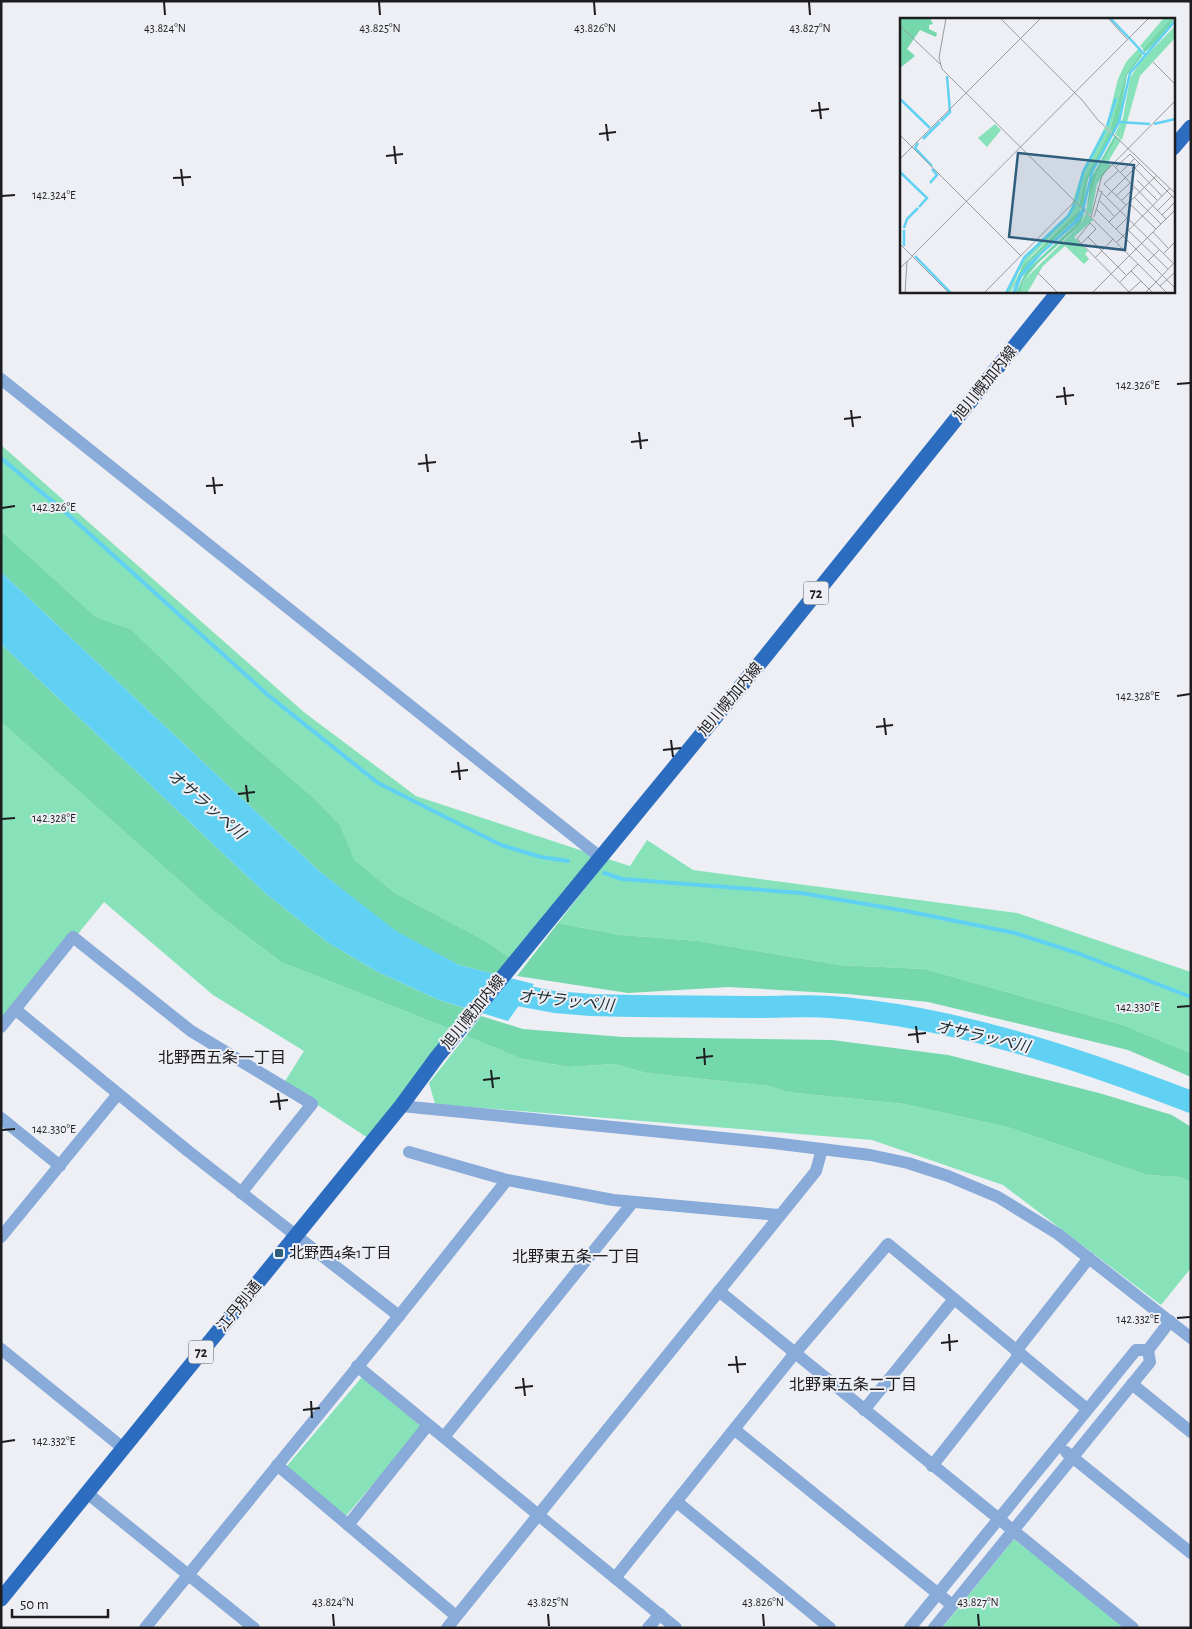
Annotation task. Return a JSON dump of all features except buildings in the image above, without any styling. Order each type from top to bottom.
[{"type":"main road","points":[[1174,147],[1191,126]]},
{"type":"main road","name":"旭川幌加内線","points":[[402,1106],[437,1057],[764,658],[1057,292]]},
{"type":"main road","name":"江丹別通","points":[[1,1599],[402,1106]]},
{"type":"street","points":[[1,379],[600,856]]},
{"type":"street","points":[[1,1027],[73,937],[191,1031],[312,1104],[241,1193]]},
{"type":"street","points":[[16,1010],[241,1193],[399,1316]]},
{"type":"street","points":[[1,1237],[118,1094]]},
{"type":"street","points":[[402,1106],[822,1149],[870,1155],[908,1163],[948,1176],[998,1197],[1058,1234],[1191,1338]]},
{"type":"street","points":[[1,1118],[60,1166]]},
{"type":"street","points":[[447,1628],[539,1516],[779,1215],[816,1172],[822,1149]]},
{"type":"street","points":[[409,1152],[507,1180],[633,1202],[779,1215]]},
{"type":"street","points":[[145,1628],[507,1180]]},
{"type":"street","points":[[444,1437],[633,1202]]},
{"type":"street","points":[[615,1578],[795,1354],[888,1244],[1087,1409]]},
{"type":"street","points":[[932,1466],[1090,1258]]},
{"type":"street","points":[[719,1291],[1133,1628]]},
{"type":"street","points":[[864,1410],[954,1298]]},
{"type":"street","points":[[934,1628],[1150,1362],[1148,1350],[1170,1321]]},
{"type":"street","points":[[1,1349],[123,1448]]},
{"type":"street","points":[[910,1628],[1136,1350],[1148,1350]]},
{"type":"street","points":[[358,1366],[676,1628]]},
{"type":"street","points":[[1132,1384],[1191,1432]]},
{"type":"street","points":[[348,1525],[428,1425]]},
{"type":"street","points":[[735,1430],[952,1605]]},
{"type":"street","points":[[1058,1446],[1191,1553]]},
{"type":"street","points":[[277,1465],[456,1616]]},
{"type":"street","points":[[87,1493],[254,1628]]},
{"type":"street","points":[[677,1502],[830,1628]]},
{"type":"street","points":[[648,1628],[660,1614]]},
{"type":"green space","points":[[1,445],[305,713],[416,796],[598,856],[512,959],[484,940],[395,893],[353,860],[340,825],[314,798],[235,730],[131,629],[96,617],[1,531]]},
{"type":"green space","points":[[1,531],[96,617],[131,629],[235,730],[314,798],[340,825],[354,860],[395,893],[484,940],[512,959],[498,975],[459,965],[396,932],[318,870],[1,572]]},
{"type":"green space","points":[[1,644],[264,892],[327,942],[378,972],[439,1000],[468,1009],[450,1029],[281,962],[211,909],[1,722]]},
{"type":"green space","points":[[1,722],[211,909],[281,962],[450,1029],[368,1138],[284,1083],[304,1051],[213,995],[104,902],[1,1028]]},
{"type":"green space","points":[[647,840],[693,870],[1017,913],[1191,972],[1191,1053],[1123,1025],[925,969],[839,965],[699,941],[621,935],[558,923],[608,859],[630,866]]},
{"type":"green space","points":[[558,923],[621,935],[699,941],[839,965],[925,969],[1123,1025],[1191,1053],[1191,1077],[1128,1050],[928,1002],[847,994],[729,987],[628,993],[517,976]]},
{"type":"green space","points":[[481,1016],[523,1029],[623,1037],[832,1040],[948,1055],[1099,1093],[1172,1115],[1191,1127],[1191,1182],[1179,1177],[1147,1175],[1007,1127],[904,1104],[787,1092],[769,1086],[646,1073],[614,1064],[569,1067],[522,1059],[466,1036]]},
{"type":"green space","points":[[466,1036],[522,1059],[569,1067],[614,1064],[646,1073],[769,1086],[787,1092],[904,1104],[1007,1127],[1147,1175],[1179,1177],[1191,1182],[1191,1268],[1161,1305],[1003,1185],[872,1140],[435,1104],[429,1083]]},
{"type":"green space","points":[[362,1377],[422,1427],[345,1517],[286,1467]]},
{"type":"green space","points":[[1014,1539],[1126,1628],[942,1628]]},
{"type":"water","points":[[1,572],[318,870],[396,931],[459,965],[534,984],[508,1021],[439,1000],[378,972],[327,942],[264,892],[1,644]]},
{"type":"waterway","points":[[1,458],[72,518],[268,695],[378,783],[501,845],[541,857],[568,861]]},
{"type":"waterway","points":[[604,873],[622,879],[801,893],[906,911],[1015,933],[1077,953],[1191,997]]},
{"type":"waterway","name":"オサラッペ川","points":[[496,991],[555,1002],[591,1005],[813,1006],[876,1012],[922,1019],[1014,1041],[1104,1070],[1191,1102]]},
{"type":"place","name":"北野西4条1丁目","points":[[279,1253]]},
{"type":"district","name":"北野西五条一丁目","points":[[222,1057]]},
{"type":"district","name":"北野東五条一丁目","points":[[576,1256]]},
{"type":"district","name":"北野東五条二丁目","points":[[853,1384]]}]
